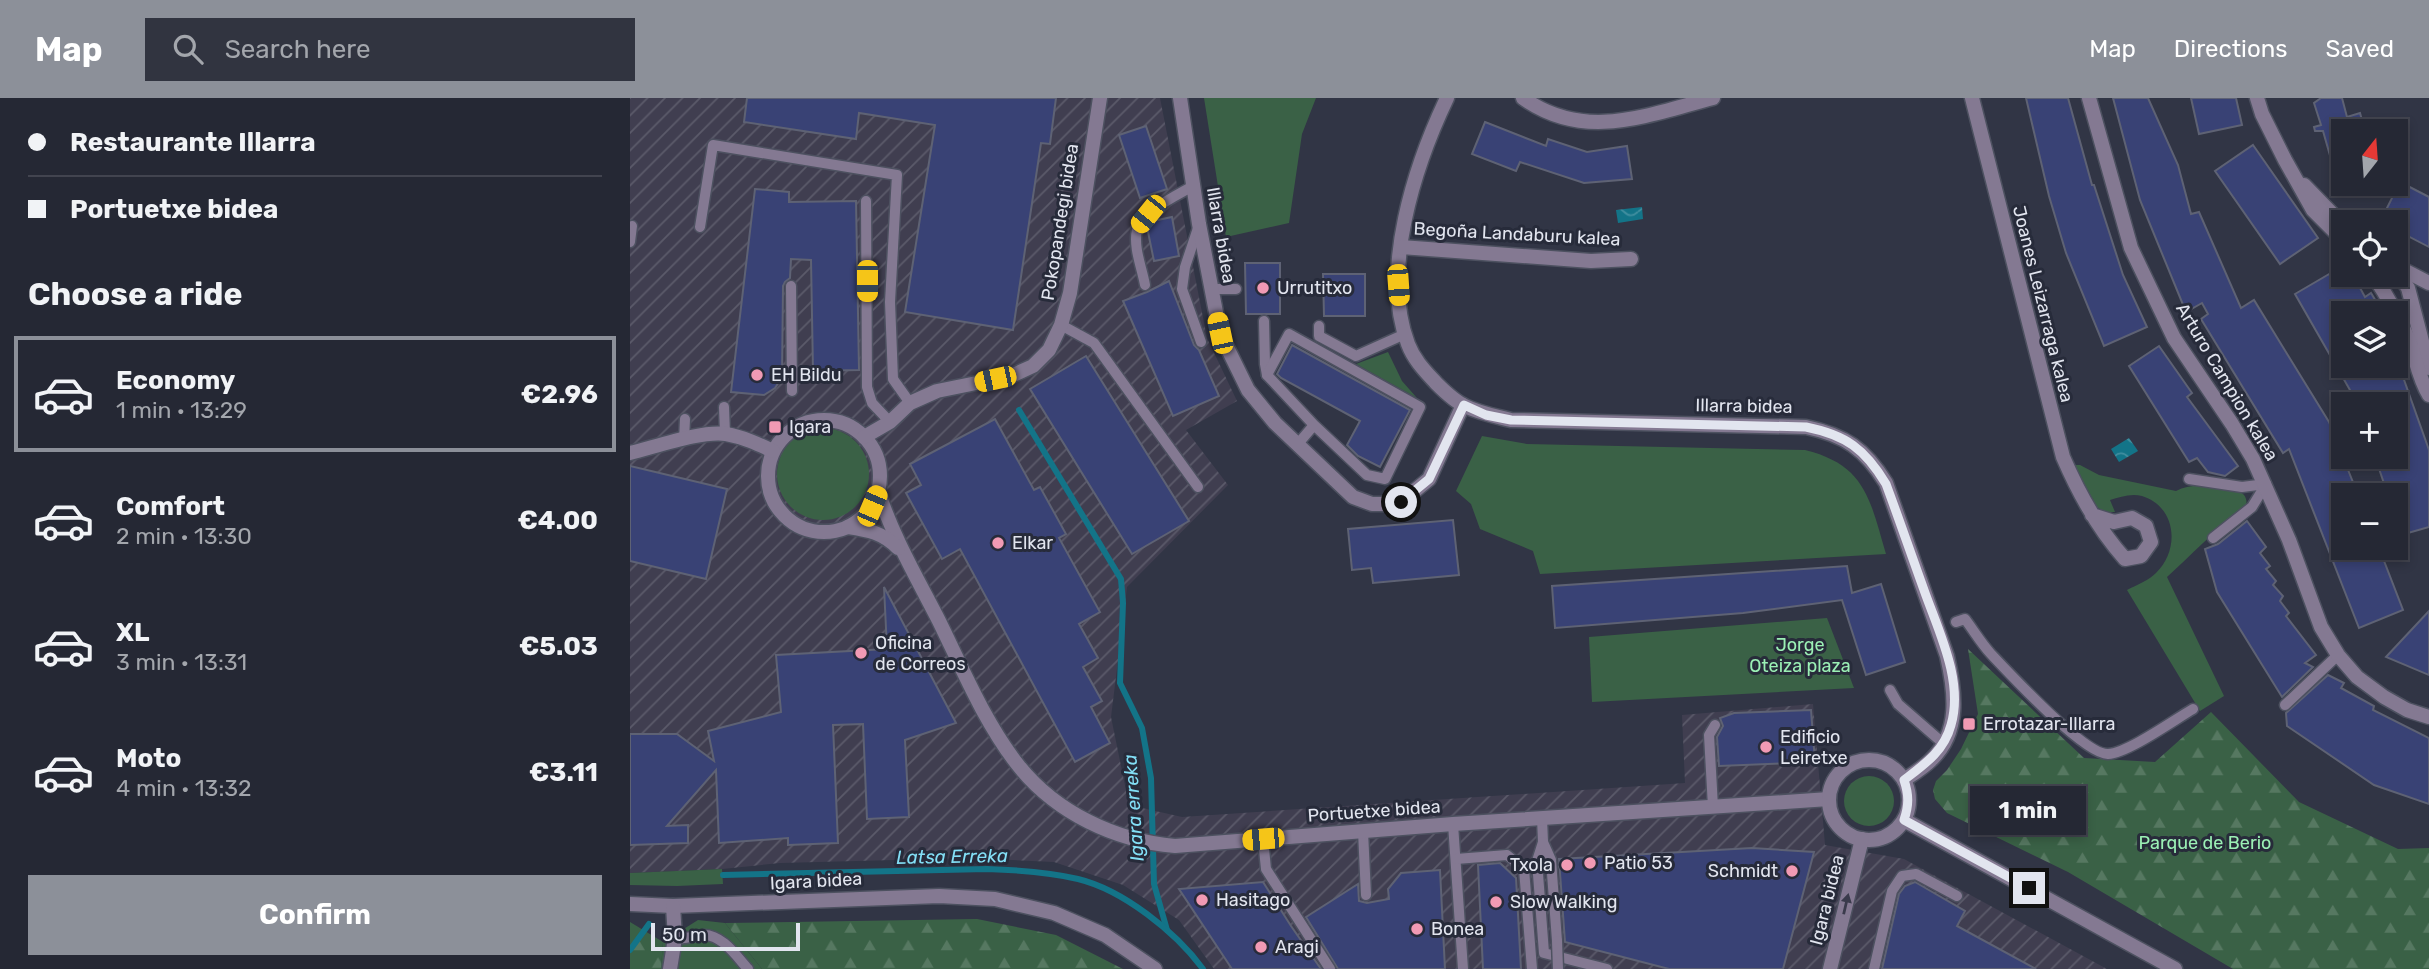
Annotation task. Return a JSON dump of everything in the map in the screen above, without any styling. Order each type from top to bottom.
[{"type":"street","name":"Pokopandegi bidea","points":[[864,437],[890,422],[910,402],[937,391],[1011,376],[1033,366],[1049,350],[1061,325],[1070,293],[1100,98]]},
{"type":"street","name":"Illarra bidea","points":[[1180,98],[1199,224],[1220,333],[1248,390],[1275,423],[1353,497],[1372,504],[1401,502],[1429,479],[1464,405]]},
{"type":"street","name":"Illarra bidea","points":[[1447,98],[1416,172],[1401,247],[1398,285],[1400,317],[1408,346],[1421,368],[1443,390],[1464,405],[1486,415],[1511,420],[1806,427],[1842,438],[1858,448],[1875,464],[1886,484],[1947,656],[1954,685],[1952,723],[1944,744],[1932,760],[1904,780]]},
{"type":"street","points":[[1523,98],[1537,108],[1560,118],[1581,123],[1626,120],[1713,98]]},
{"type":"street","name":"Joanes Leizarraga kalea","points":[[1972,98],[2063,457],[2074,484],[2092,515]]},
{"type":"street","name":"Arturo Campion kalea","points":[[2089,98],[2131,248],[2174,338],[2232,424],[2266,484],[2321,627],[2338,655],[2357,677],[2407,710],[2429,717]]},
{"type":"street","points":[[2257,98],[2262,114],[2313,210],[2331,228]]},
{"type":"street","points":[[2297,180],[2311,189],[2331,212]]},
{"type":"street","name":"Begoña Landaburu kalea","points":[[1401,247],[1591,261],[1631,259]]},
{"type":"street","points":[[2408,274],[2429,283]]},
{"type":"street","points":[[2381,287],[2405,331],[2423,386],[2429,395]]},
{"type":"street","points":[[2407,287],[2429,368]]},
{"type":"street","points":[[2387,297],[2414,308],[2429,305]]},
{"type":"street","points":[[822,419],[838,421],[864,437],[875,453],[880,471],[878,491],[872,506],[862,518],[848,527],[832,532],[814,532],[798,526],[784,516],[773,502],[768,485],[768,468],[773,451],[781,438],[807,422],[822,419]]},
{"type":"street","points":[[630,453],[684,440],[725,434],[773,451]]},
{"type":"street","name":"Portuetxe bidea","points":[[878,491],[892,530],[1000,740],[1020,767],[1044,792],[1071,811],[1110,832],[1135,840],[1175,846],[1829,799]]},
{"type":"street","name":"Portuetxe bidea","points":[[848,527],[872,530],[888,538],[904,554]]},
{"type":"street","points":[[1859,761],[1885,763],[1896,770],[1904,780],[1909,793],[1909,807],[1904,820],[1896,830],[1886,836],[1874,840],[1862,839],[1842,829],[1830,810],[1831,786],[1837,775],[1847,766],[1859,761]]},
{"type":"street","points":[[1904,820],[2152,963],[2175,969]]},
{"type":"street","name":"Igara bidea","points":[[1830,969],[1862,839]]},
{"type":"street","name":"Igara bidea","points":[[630,904],[673,906],[939,895],[995,899],[1054,914],[1105,935],[1155,969]]},
{"type":"street","points":[[670,969],[675,938],[673,906]]},
{"type":"lane","points":[[700,227],[713,145],[897,175],[890,302],[893,379],[910,402]]},
{"type":"lane","points":[[1145,285],[1137,243],[1137,227],[1148,214],[1193,186]]},
{"type":"lane","points":[[866,201],[867,387],[872,403],[890,422]]},
{"type":"lane","points":[[1199,224],[1185,267],[1182,289],[1201,342]]},
{"type":"lane","points":[[630,242],[632,226]]},
{"type":"lane","points":[[791,286],[793,391]]},
{"type":"lane","points":[[1211,289],[1236,289]]},
{"type":"lane","points":[[1264,321],[1267,375],[1314,425],[1367,475],[1385,479],[1420,407],[1289,334],[1267,375]]},
{"type":"lane","points":[[1061,325],[1094,343],[1198,487]]},
{"type":"lane","points":[[1319,326],[1319,336],[1356,356],[1405,334]]},
{"type":"lane","points":[[724,407],[725,434]]},
{"type":"lane","points":[[684,440],[685,419]]},
{"type":"lane","points":[[1297,445],[1314,425]]},
{"type":"lane","points":[[2189,480],[2242,487],[2266,484]]},
{"type":"lane","points":[[2213,538],[2252,507],[2266,484]]},
{"type":"lane","points":[[1956,622],[1965,620],[1989,652],[2089,749],[2107,754],[2129,747],[2193,709]]},
{"type":"lane","points":[[2286,705],[2338,655]]},
{"type":"lane","points":[[1890,690],[1898,704],[1944,744]]},
{"type":"lane","points":[[1713,807],[1709,735],[1715,725]]},
{"type":"lane","points":[[1542,818],[1544,842],[1551,860],[1558,969]]},
{"type":"lane","points":[[1453,824],[1463,969]]},
{"type":"lane","points":[[1363,831],[1366,895]]},
{"type":"lane","points":[[1263,839],[1266,869],[1330,969]]},
{"type":"lane","points":[[1544,842],[1537,861],[1544,953],[1607,969]]},
{"type":"lane","points":[[1455,859],[1507,855],[1524,869],[1532,969]]},
{"type":"lane","points":[[1874,969],[1892,891],[1902,876],[1916,874],[1957,896]]},
{"type":"lane","points":[[675,938],[687,940],[704,934],[722,941],[748,969]]},
{"type":"shaded area","points":[[630,98],[1160,98],[1207,338],[1237,401],[1186,430],[1228,485],[1127,587],[1111,717],[1129,805],[1182,817],[1685,783],[1682,715],[1813,704],[1825,845],[1904,859],[2107,969],[1214,969],[1179,920],[1123,885],[1054,862],[970,858],[780,863],[722,869],[630,873]]},
{"type":"green space","points":[[1204,98],[1316,98],[1302,134],[1289,223],[1226,237]]},
{"type":"green space","points":[[1388,352],[1402,381],[1417,398],[1356,364]]},
{"type":"green space","points":[[823,428],[841,431],[856,441],[866,456],[869,474],[866,492],[856,507],[841,517],[823,520],[805,517],[790,507],[780,492],[777,474],[780,456],[790,441],[805,431]]},
{"type":"green space","points":[[1482,436],[1527,444],[1805,450],[1841,465],[1853,475],[1869,501],[1886,554],[1540,574],[1533,551],[1480,529],[1471,504],[1456,491]]},
{"type":"green space","points":[[2074,465],[2080,465],[2099,475],[2176,491],[2205,486],[2237,491],[2245,496],[2244,508],[2167,577],[2224,696],[2200,711],[2127,590],[2150,578],[2164,564],[2171,541],[2168,519],[2154,502],[2138,495],[2110,500],[2115,512],[2104,512],[2097,507]]},
{"type":"green space","name":"Jorge Oteiza plaza","points":[[1827,618],[1854,688],[1592,702],[1589,637]]},
{"type":"green space","name":"Parque de Berio","points":[[1968,649],[2084,758],[2155,762],[2211,712],[2299,802],[2398,849],[2429,848],[2429,969],[2233,969],[2068,872],[1947,813],[1935,799],[1933,790],[1936,781],[1961,749],[1978,714]]},
{"type":"green space","points":[[1869,776],[1887,783],[1894,801],[1887,819],[1869,826],[1851,819],[1844,801],[1851,783]]},
{"type":"green space","points":[[722,869],[723,884],[630,885],[630,873]]},
{"type":"green space","points":[[977,919],[1056,935],[1123,969],[762,969],[725,923]]},
{"type":"green space","points":[[698,920],[725,923],[762,969],[661,969],[663,942]]},
{"type":"green space","points":[[630,922],[663,942],[661,969],[630,969]]},
{"type":"water","points":[[1642,207],[1643,219],[1618,223],[1616,210]]},
{"type":"water","points":[[2129,438],[2138,451],[2119,462],[2111,449]]},
{"type":"building","points":[[747,98],[1056,98],[1050,144],[1041,143],[1013,330],[905,312],[935,125],[859,113],[856,139],[744,122]]},
{"type":"building","points":[[2026,98],[2068,98],[2092,185],[2123,275],[2147,327],[2104,346],[2066,253],[2049,196]]},
{"type":"building","points":[[2113,98],[2148,98],[2178,165],[2191,214],[2199,212],[2241,308],[2254,300],[2329,422],[2331,469],[2348,469],[2353,483],[2331,483],[2331,556],[2289,449],[2283,453],[2201,319],[2208,314],[2202,303],[2186,312],[2140,200]]},
{"type":"building","points":[[2191,98],[2236,98],[2242,125],[2199,134]]},
{"type":"building","points":[[2321,98],[2342,98],[2347,117],[2360,113],[2362,119],[2331,119],[2331,159],[2323,131],[2315,131],[2314,127],[2321,125],[2314,103]]},
{"type":"building","points":[[1485,122],[1546,146],[1548,139],[1587,152],[1627,146],[1632,179],[1584,183],[1520,162],[1516,171],[1472,154]]},
{"type":"building","points":[[1146,126],[1167,189],[1140,198],[1119,135]]},
{"type":"building","points":[[2253,145],[2318,238],[2280,264],[2215,171]]},
{"type":"building","points":[[2408,186],[2429,197],[2429,247],[2408,236],[2408,210],[2386,210],[2393,196],[2408,196]]},
{"type":"building","points":[[755,189],[789,192],[789,202],[856,201],[859,370],[813,371],[811,260],[791,259],[790,278],[783,286],[782,377],[775,388],[764,395],[731,392]]},
{"type":"building","points":[[1172,217],[1179,256],[1154,261],[1147,227],[1153,221]]},
{"type":"building","name":"Urrutitxo","points":[[1245,263],[1280,263],[1280,314],[1246,314]]},
{"type":"building","points":[[2331,273],[2331,287],[2360,287],[2365,297],[2371,293],[2376,301],[2331,301],[2331,357],[2295,294]]},
{"type":"building","points":[[1323,274],[1365,274],[1365,316],[1324,316]]},
{"type":"building","points":[[1169,281],[1194,345],[1199,350],[1219,396],[1173,416],[1123,301]]},
{"type":"building","points":[[1292,345],[1410,410],[1380,467],[1358,456],[1347,445],[1360,421],[1277,374]]},
{"type":"building","points":[[2159,346],[2192,393],[2187,397],[2238,466],[2225,476],[2208,472],[2197,458],[2189,462],[2129,366]]},
{"type":"building","points":[[1086,356],[1189,521],[1132,554],[1030,389]]},
{"type":"building","points":[[2343,378],[2403,378],[2429,450],[2429,527],[2408,533],[2408,483],[2384,483],[2379,469],[2408,469],[2408,392],[2351,392]]},
{"type":"building","name":"Elkar","points":[[995,419],[1034,490],[1040,487],[1066,534],[1059,538],[1100,612],[1079,624],[1098,658],[1083,667],[1102,701],[1091,707],[1110,743],[1075,762],[960,549],[942,559],[906,493],[921,485],[910,464]]},
{"type":"building","points":[[630,466],[727,489],[706,579],[630,561]]},
{"type":"building","points":[[1453,520],[1459,575],[1373,583],[1371,568],[1352,570],[1348,529]]},
{"type":"building","points":[[2247,521],[2266,547],[2260,553],[2270,566],[2266,569],[2276,581],[2273,585],[2283,596],[2280,601],[2289,613],[2286,616],[2316,655],[2305,663],[2313,667],[2282,697],[2217,592],[2205,549],[2218,544]]},
{"type":"building","points":[[2332,560],[2384,560],[2403,610],[2359,628]]},
{"type":"building","points":[[1847,566],[1852,593],[1881,584],[1905,662],[1866,675],[1842,600],[1743,613],[1555,628],[1552,586]]},
{"type":"building","points":[[884,587],[956,723],[905,740],[909,817],[867,819],[863,724],[833,725],[838,843],[788,845],[788,838],[719,843],[716,770],[667,826],[688,825],[688,843],[630,845],[630,734],[677,734],[714,761],[708,731],[781,712],[776,655],[887,649]]},
{"type":"building","points":[[2429,611],[2429,675],[2386,657]]},
{"type":"building","points":[[2328,675],[2344,683],[2341,688],[2374,706],[2373,710],[2429,738],[2429,804],[2374,785],[2287,726],[2286,713]]},
{"type":"building","name":"Edificio Leiretxe","points":[[1811,710],[1815,762],[1719,766],[1717,737],[1723,726],[1720,718],[1734,713]]},
{"type":"building","points":[[1752,848],[1814,852],[1783,969],[1669,969],[1565,942],[1559,859]]},
{"type":"building","name":"Bonea","points":[[1500,863],[1516,878],[1521,969],[1483,969],[1478,865]]},
{"type":"building","points":[[1440,870],[1445,969],[1338,969],[1306,917],[1358,884],[1359,901],[1367,903],[1389,899],[1388,889],[1401,873]]},
{"type":"building","name":"Aragi","points":[[1263,882],[1321,969],[1232,969],[1179,889]]},
{"type":"building","points":[[1915,882],[1965,911],[1957,926],[2036,969],[1882,969],[1899,894],[1905,886]]},
{"type":"waterway","name":"Igara erreka","points":[[1019,410],[1121,579],[1123,603],[1120,683],[1142,728],[1151,778],[1154,884],[1167,930]]},
{"type":"waterway","name":"Latsa Erreka","points":[[723,875],[987,869],[1078,879],[1113,892],[1147,914],[1178,941],[1203,969]]},
{"type":"waterway","name":"Latsa Erreka","points":[[630,950],[649,924]]},
{"type":"place","name":"Urrutitxo","points":[[1263,288]]},
{"type":"place","name":"EH Bildu","points":[[757,375]]},
{"type":"place","name":"Igara","points":[[775,427]]},
{"type":"place","name":"Elkar","points":[[998,543]]},
{"type":"place","name":"Oficina de Correos","points":[[861,653]]},
{"type":"place","name":"Errotazar-Illarra","points":[[1969,724]]},
{"type":"place","name":"Edificio Leiretxe","points":[[1766,747]]},
{"type":"place","name":"Patio 53","points":[[1590,863]]},
{"type":"place","name":"Txola","points":[[1567,865]]},
{"type":"place","name":"Schmidt","points":[[1792,871]]},
{"type":"place","name":"Hasitago","points":[[1202,900]]},
{"type":"place","name":"Slow Walking","points":[[1496,902]]},
{"type":"place","name":"Bonea","points":[[1417,929]]},
{"type":"place","name":"Aragi","points":[[1261,947]]},
{"type":"route","points":[[1401,502],[1429,479],[1464,405],[1486,415],[1511,420],[1806,427],[1842,438],[1875,464],[1886,484],[1947,656],[1954,685],[1952,723],[1944,744],[1932,760],[1904,780],[1909,793],[1909,807],[1904,820],[2029,888]]}]
